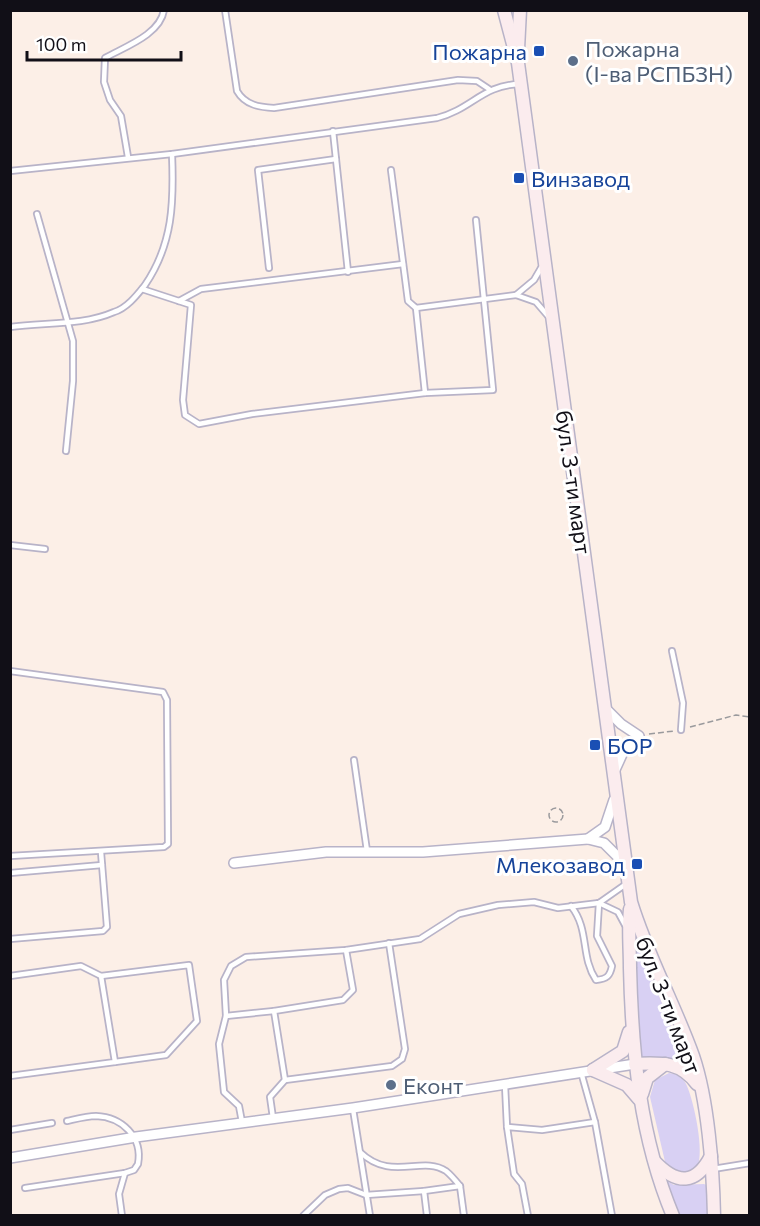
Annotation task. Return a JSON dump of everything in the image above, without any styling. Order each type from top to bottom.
[{"type":"main road","name":"бул. 3-ти март","points":[[504,10],[521,84],[631,902],[647,952],[693,1057],[713,1169],[714,1215]]},
{"type":"main road","name":"бул. 3-ти март","points":[[518,63],[520,10]]},
{"type":"main road","name":"бул. 3-ти март","points":[[631,902],[628,930],[631,1026],[635,1064],[640,1101],[654,1162],[673,1215]]},
{"type":"main road","points":[[587,1071],[622,1051],[631,1026]]},
{"type":"main road","points":[[635,1064],[666,1064],[681,1068],[700,1087]]},
{"type":"main road","points":[[640,1101],[646,1078],[666,1064]]},
{"type":"main road","points":[[587,1071],[627,1084],[640,1101]]},
{"type":"main road","points":[[654,1162],[665,1173],[675,1178],[685,1179],[705,1168],[711,1155]]},
{"type":"street","points":[[604,707],[621,724],[639,736],[624,750],[613,774]]},
{"type":"street","points":[[588,839],[605,827],[612,812],[616,792]]},
{"type":"street","points":[[234,863],[326,852],[423,852],[588,839],[604,843],[626,865]]},
{"type":"street","points":[[10,1158],[135,1137],[353,1108],[635,1064]]},
{"type":"lane","points":[[128,157],[121,116],[110,100],[104,82],[105,58],[150,30],[163,17],[164,10]]},
{"type":"lane","points":[[225,10],[237,91],[243,100],[254,105],[274,108],[458,80],[477,81],[489,89]]},
{"type":"lane","points":[[10,171],[172,154],[450,115],[489,89],[521,84]]},
{"type":"lane","points":[[333,131],[348,272]]},
{"type":"lane","points":[[10,327],[69,323],[116,312],[142,289],[157,267],[170,231],[173,205],[172,154]]},
{"type":"lane","points":[[269,268],[258,170],[336,159]]},
{"type":"lane","points":[[391,170],[405,292],[408,301],[416,308],[425,393]]},
{"type":"lane","points":[[37,214],[73,342],[73,381],[66,451]]},
{"type":"lane","points":[[142,289],[191,305],[183,400],[186,415],[199,423],[252,414],[425,393],[493,390],[486,299],[476,220]]},
{"type":"lane","points":[[516,296],[539,274],[544,260]]},
{"type":"lane","points":[[179,301],[201,289],[403,264]]},
{"type":"lane","points":[[416,308],[516,296],[536,302],[553,325]]},
{"type":"lane","points":[[10,545],[45,549]]},
{"type":"lane","points":[[672,651],[683,703],[684,719],[681,730]]},
{"type":"lane","points":[[10,671],[163,692],[167,700],[168,844],[164,847],[101,852],[10,856]]},
{"type":"lane","points":[[354,760],[367,851]]},
{"type":"lane","points":[[10,939],[103,931],[107,927],[101,852]]},
{"type":"lane","points":[[10,873],[102,865]]},
{"type":"lane","points":[[242,1122],[239,1106],[225,1092],[219,1044],[226,1016],[224,980],[231,966],[246,957],[346,950],[420,939],[459,914],[498,905],[534,902],[550,908],[599,903],[628,882]]},
{"type":"lane","points":[[571,906],[583,926],[592,973],[596,980],[604,980],[610,975],[612,966],[597,936],[599,903]]},
{"type":"lane","points":[[599,903],[618,912],[628,930]]},
{"type":"lane","points":[[273,1118],[270,1097],[285,1080],[392,1066],[402,1059],[405,1049],[389,944]]},
{"type":"lane","points":[[226,1016],[343,1000],[352,990],[346,950]]},
{"type":"lane","points":[[10,976],[81,966],[101,976],[189,965],[197,1021],[166,1055],[10,1076]]},
{"type":"lane","points":[[101,976],[115,1062]]},
{"type":"lane","points":[[274,1011],[285,1080]]},
{"type":"lane","points":[[587,1071],[612,1215]]},
{"type":"lane","points":[[505,1085],[507,1126],[514,1174],[522,1184],[528,1215]]},
{"type":"lane","points":[[353,1108],[370,1215]]},
{"type":"lane","points":[[25,1188],[124,1173],[134,1170],[138,1164],[135,1137],[124,1125],[96,1116],[67,1121]]},
{"type":"lane","points":[[507,1126],[542,1130],[595,1122]]},
{"type":"lane","points":[[10,1130],[52,1123]]},
{"type":"lane","points":[[360,1152],[369,1161],[384,1167],[435,1167],[447,1172],[459,1186],[465,1215]]},
{"type":"lane","points":[[713,1169],[750,1163]]},
{"type":"lane","points":[[122,1215],[119,1194],[124,1173]]},
{"type":"lane","points":[[303,1215],[325,1195],[339,1189],[348,1188],[366,1195],[459,1186]]},
{"type":"lane","points":[[424,1191],[427,1215]]},
{"type":"path","points":[[639,736],[681,730],[736,715],[750,717]]},
{"type":"path","points":[[551,810],[561,811],[561,820],[551,820],[549,814],[551,810]]},
{"type":"shaded area","points":[[10,11],[749,11],[749,1215],[11,1215]]},
{"type":"shaded area","points":[[635,947],[639,947],[689,1069],[671,1058],[641,1062]]},
{"type":"shaded area","points":[[669,1073],[675,1074],[686,1083],[698,1127],[700,1151],[697,1167],[685,1172],[678,1172],[666,1166],[650,1097],[655,1080]]},
{"type":"shaded area","points":[[667,1181],[674,1185],[704,1184],[708,1186],[709,1215],[678,1215],[664,1183]]},
{"type":"place","name":"Пожарна","points":[[539,51]]},
{"type":"place","name":"Пожарна (I-ва РСПБЗН)","points":[[573,61]]},
{"type":"place","name":"Винзавод","points":[[519,178]]},
{"type":"place","name":"БОР","points":[[595,745]]},
{"type":"place","name":"Млекозавод","points":[[637,864]]},
{"type":"place","name":"Еконт","points":[[391,1085]]}]
